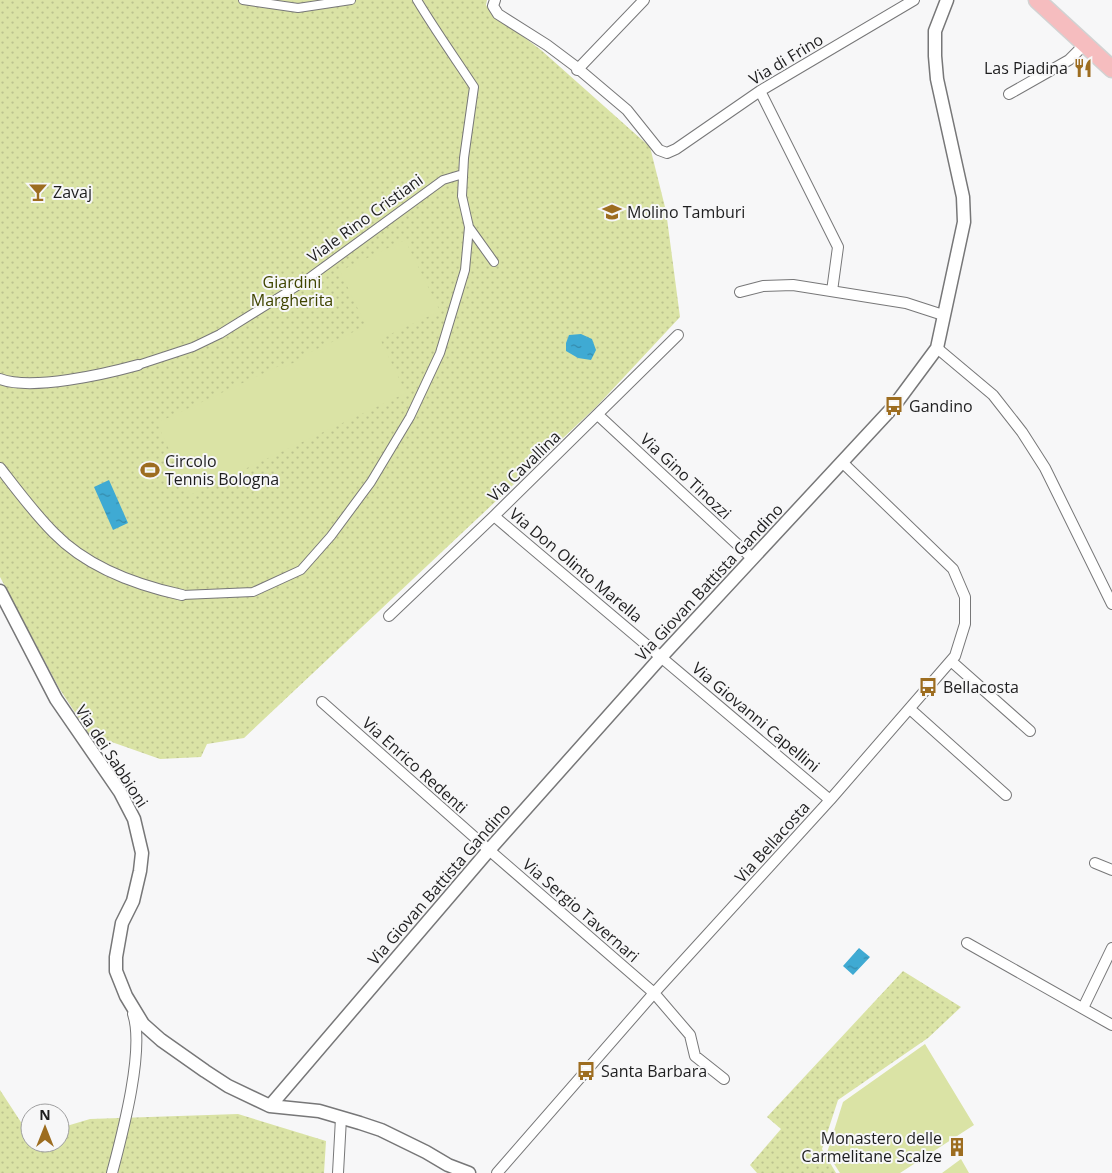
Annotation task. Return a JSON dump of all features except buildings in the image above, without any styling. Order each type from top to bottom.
[{"type":"main road","points":[[1037,0],[1085,44],[1110,63]]},
{"type":"street","points":[[243,0],[298,8],[351,0]]},
{"type":"street","points":[[0,468],[54,533],[77,552],[122,578],[182,595],[253,592],[301,570],[331,536],[371,482],[410,417],[440,353],[465,270],[469,227],[462,196],[463,174],[474,87],[440,38],[417,0]]},
{"type":"street","points":[[495,0],[492,6],[498,14],[547,45],[577,70],[644,0]]},
{"type":"street","name":"Via di Frino","points":[[577,70],[627,110],[659,150],[667,153],[676,149],[760,91],[914,0]]},
{"type":"street","name":"Via Giovan Battista Gandino","points":[[270,1106],[489,850],[662,656],[894,406],[937,348],[964,222],[963,197],[937,79],[935,56],[935,31],[947,0]]},
{"type":"street","points":[[1010,94],[1069,60],[1085,44]]},
{"type":"street","points":[[760,91],[838,247],[832,291]]},
{"type":"street","name":"Viale Rino Cristiani","points":[[2,383],[27,384],[78,378],[138,365],[178,352],[220,334],[302,283],[443,180],[463,174]]},
{"type":"street","points":[[469,227],[494,262]]},
{"type":"street","points":[[740,292],[763,286],[793,285],[906,303],[943,315]]},
{"type":"street","name":"Via Cavallina","points":[[389,616],[678,336]]},
{"type":"street","points":[[937,348],[993,395],[1022,432],[1045,468],[1112,604]]},
{"type":"street","name":"Via Gino Tinozzi","points":[[598,415],[752,558]]},
{"type":"street","name":"Via Bellacosta","points":[[497,1173],[654,993],[830,800],[955,656],[965,624],[965,597],[953,569],[843,463]]},
{"type":"street","name":"Via Don Olinto Marella","points":[[494,516],[662,656]]},
{"type":"street","name":"Via dei Sabbioni","points":[[0,591],[56,699],[120,792],[134,819],[142,854],[133,901],[122,923],[116,957],[116,971],[131,1006],[143,1024],[161,1040],[228,1086],[270,1106],[320,1111],[381,1130],[448,1165],[469,1173]]},
{"type":"street","name":"Via Giovanni Capellini","points":[[662,656],[830,800]]},
{"type":"street","points":[[951,661],[1030,731]]},
{"type":"street","name":"Via Enrico Redenti","points":[[322,702],[489,850]]},
{"type":"street","points":[[910,709],[1006,795]]},
{"type":"street","name":"Via Sergio Tavernari","points":[[489,850],[654,993]]},
{"type":"street","points":[[1095,863],[1112,870]]},
{"type":"street","points":[[967,943],[1112,1025]]},
{"type":"street","points":[[1083,1008],[1112,948]]},
{"type":"street","points":[[654,993],[690,1035],[695,1056],[724,1079]]},
{"type":"street","points":[[112,1173],[130,1094],[136,1042],[137,1027],[131,1006]]},
{"type":"street","points":[[338,1173],[342,1118]]},
{"type":"green space","name":"Giardini Margherita","points":[[0,0],[487,0],[486,5],[492,13],[541,50],[650,147],[666,211],[680,317],[596,407],[244,738],[207,744],[201,757],[160,759],[89,734],[59,688],[0,577]]},
{"type":"green space","points":[[405,240],[440,311],[380,339],[406,393],[190,495],[157,423],[279,366],[281,369],[301,359],[300,357],[366,326],[340,271]]},
{"type":"green space","points":[[903,971],[961,1007],[928,1038],[838,1100],[822,1149],[836,1173],[757,1173],[750,1165],[781,1129],[767,1117]]},
{"type":"green space","points":[[925,1044],[974,1125],[900,1173],[840,1173],[827,1153],[843,1102]]},
{"type":"green space","points":[[0,1090],[20,1121],[20,1153],[70,1153],[70,1125],[90,1119],[238,1114],[326,1141],[324,1173],[0,1173]]},
{"type":"green space","points":[[961,1159],[969,1173],[942,1173]]},
{"type":"water","points":[[581,334],[592,339],[596,350],[591,360],[578,358],[566,351],[569,335]]},
{"type":"water","points":[[109,480],[128,523],[113,530],[94,487]]},
{"type":"water","points":[[859,948],[870,957],[853,975],[843,966]]},
{"type":"place","name":"Las Piadina","points":[[1083,68]]},
{"type":"place","name":"Zavaj","points":[[38,192]]},
{"type":"place","name":"Molino Tamburi","points":[[612,212]]},
{"type":"place","name":"Gandino","points":[[894,406]]},
{"type":"place","name":"Circolo Tennis Bologna","points":[[150,470]]},
{"type":"place","name":"Bellacosta","points":[[928,687]]},
{"type":"place","name":"Santa Barbara","points":[[586,1071]]},
{"type":"place","name":"Monastero delle Carmelitane Scalze","points":[[957,1147]]}]
